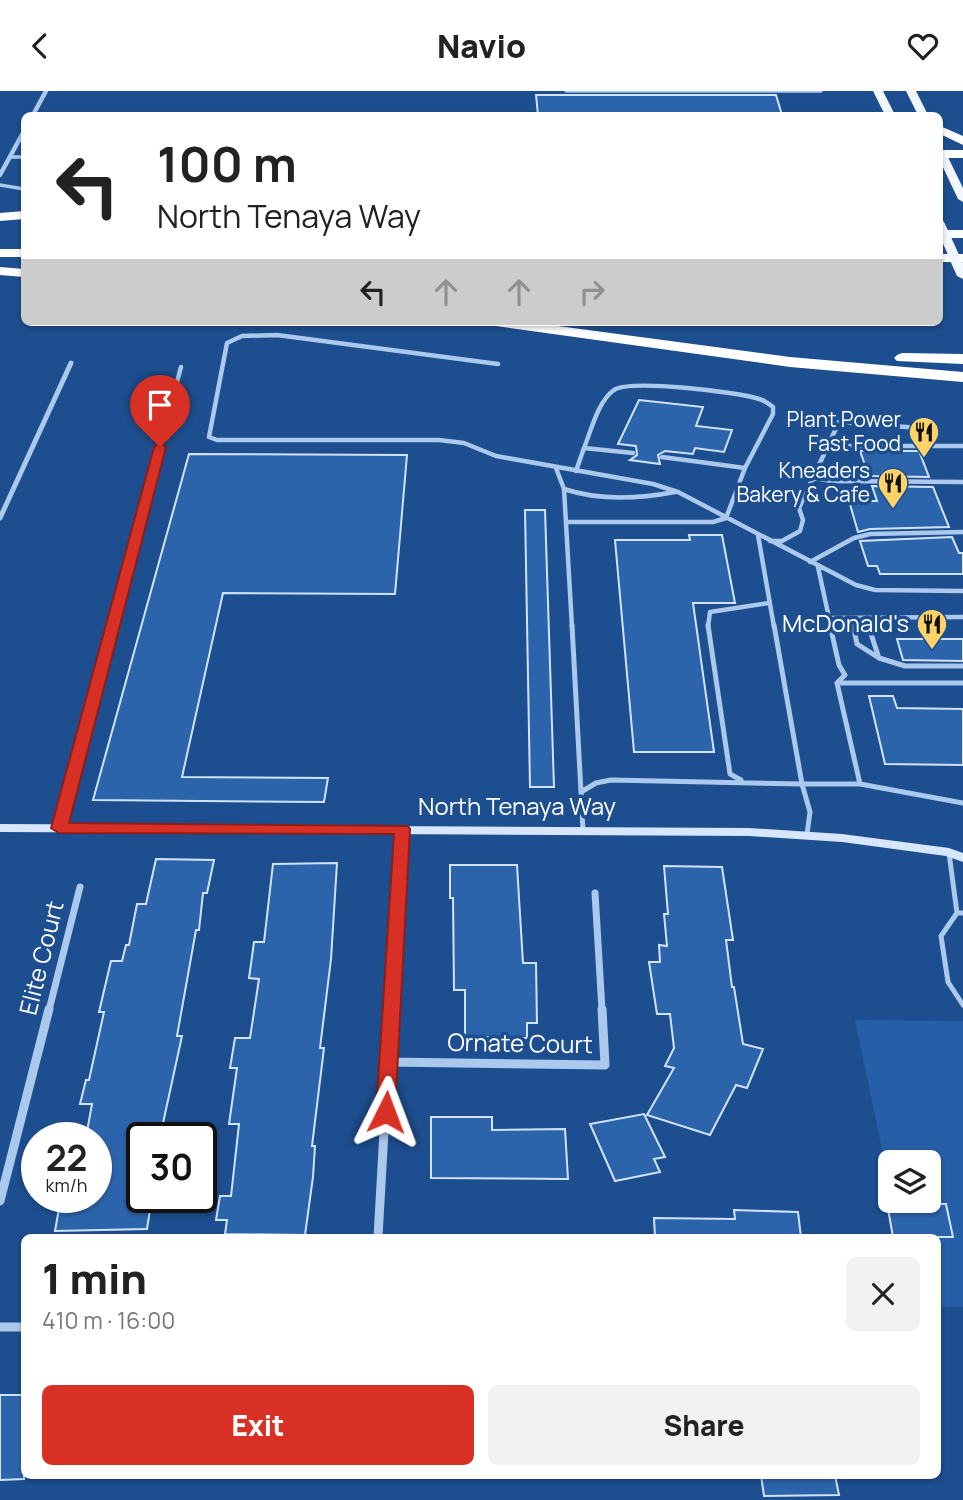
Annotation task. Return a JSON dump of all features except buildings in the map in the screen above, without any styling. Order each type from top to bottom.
[{"type":"highway","points":[[943,131],[963,141]]},
{"type":"highway","points":[[943,153],[963,154]]},
{"type":"highway","points":[[0,216],[21,215]]},
{"type":"highway","points":[[0,230],[21,230]]},
{"type":"highway","points":[[943,234],[963,234]]},
{"type":"highway","points":[[0,253],[21,253]]},
{"type":"highway","points":[[943,258],[963,258]]},
{"type":"highway","points":[[0,271],[21,273]]},
{"type":"highway","points":[[524,326],[701,351],[963,377]]},
{"type":"highway","points":[[701,351],[844,358],[963,359]]},
{"type":"main road","points":[[878,91],[888,112]]},
{"type":"main road","points":[[911,91],[922,112]]},
{"type":"main road","points":[[943,159],[963,199]]},
{"type":"main road","points":[[943,232],[963,276]]},
{"type":"main road","name":"North Tenaya Way","points":[[0,828],[807,834],[958,853]]},
{"type":"street","points":[[35,112],[46,91]]},
{"type":"street","points":[[0,175],[21,137]]},
{"type":"street","points":[[0,518],[71,363]]},
{"type":"street","points":[[378,1234],[402,829]]},
{"type":"street","name":"Elite Court","points":[[0,1201],[80,887]]},
{"type":"street","name":"Ornate Court","points":[[389,1062],[605,1065],[595,893]]},
{"type":"street","points":[[0,1327],[21,1327]]},
{"type":"lane","points":[[566,91],[821,91]]},
{"type":"lane","points":[[10,157],[21,157]]},
{"type":"lane","points":[[0,185],[21,188]]},
{"type":"lane","points":[[498,364],[277,335],[242,335],[227,343],[209,437],[217,440],[450,440],[496,456],[653,484],[678,492],[856,585],[875,590],[963,591]]},
{"type":"lane","points":[[59,828],[181,367]]},
{"type":"lane","points":[[576,471],[610,394],[616,388],[634,384],[657,386],[768,403],[773,407],[773,414],[745,468],[726,518]]},
{"type":"lane","points":[[768,541],[782,541],[800,531],[803,520],[799,508],[839,422],[933,429]]},
{"type":"lane","points":[[828,446],[963,446]]},
{"type":"lane","points":[[584,448],[634,453]]},
{"type":"lane","points":[[662,457],[745,468]]},
{"type":"lane","points":[[556,468],[564,489],[583,831]]},
{"type":"lane","points":[[813,478],[832,481],[963,482]]},
{"type":"lane","points":[[564,489],[587,496],[660,496],[678,492]]},
{"type":"lane","points":[[566,522],[713,522],[726,518]]},
{"type":"lane","points":[[810,562],[854,538],[870,534],[963,533]]},
{"type":"lane","points":[[758,535],[802,784],[810,812],[807,834]]},
{"type":"lane","points":[[818,567],[839,665],[845,675],[837,683]]},
{"type":"lane","points":[[744,781],[730,774],[707,621],[710,612],[722,608],[759,607],[769,603]]},
{"type":"lane","points":[[828,618],[963,617]]},
{"type":"lane","points":[[851,618],[857,644],[878,658],[905,666],[963,666]]},
{"type":"lane","points":[[866,618],[878,658]]},
{"type":"lane","points":[[837,683],[963,683]]},
{"type":"lane","points":[[837,683],[860,784]]},
{"type":"lane","points":[[580,792],[596,783],[611,780],[860,784],[963,803]]},
{"type":"lane","points":[[958,853],[960,913],[941,936],[948,982],[963,1005]]},
{"type":"shaded area","points":[[855,1020],[963,1021],[963,1307],[941,1307],[941,1234],[899,1234],[895,1213],[941,1213],[941,1150],[882,1150]]},
{"type":"place","name":"Plant Power Fast Food","points":[[924,459]]},
{"type":"place","name":"Kneaders Bakery & Cafe","points":[[893,510]]},
{"type":"place","name":"McDonald's","points":[[932,651]]},
{"type":"route","points":[[160,447],[59,828],[402,829],[386,1112]]}]
